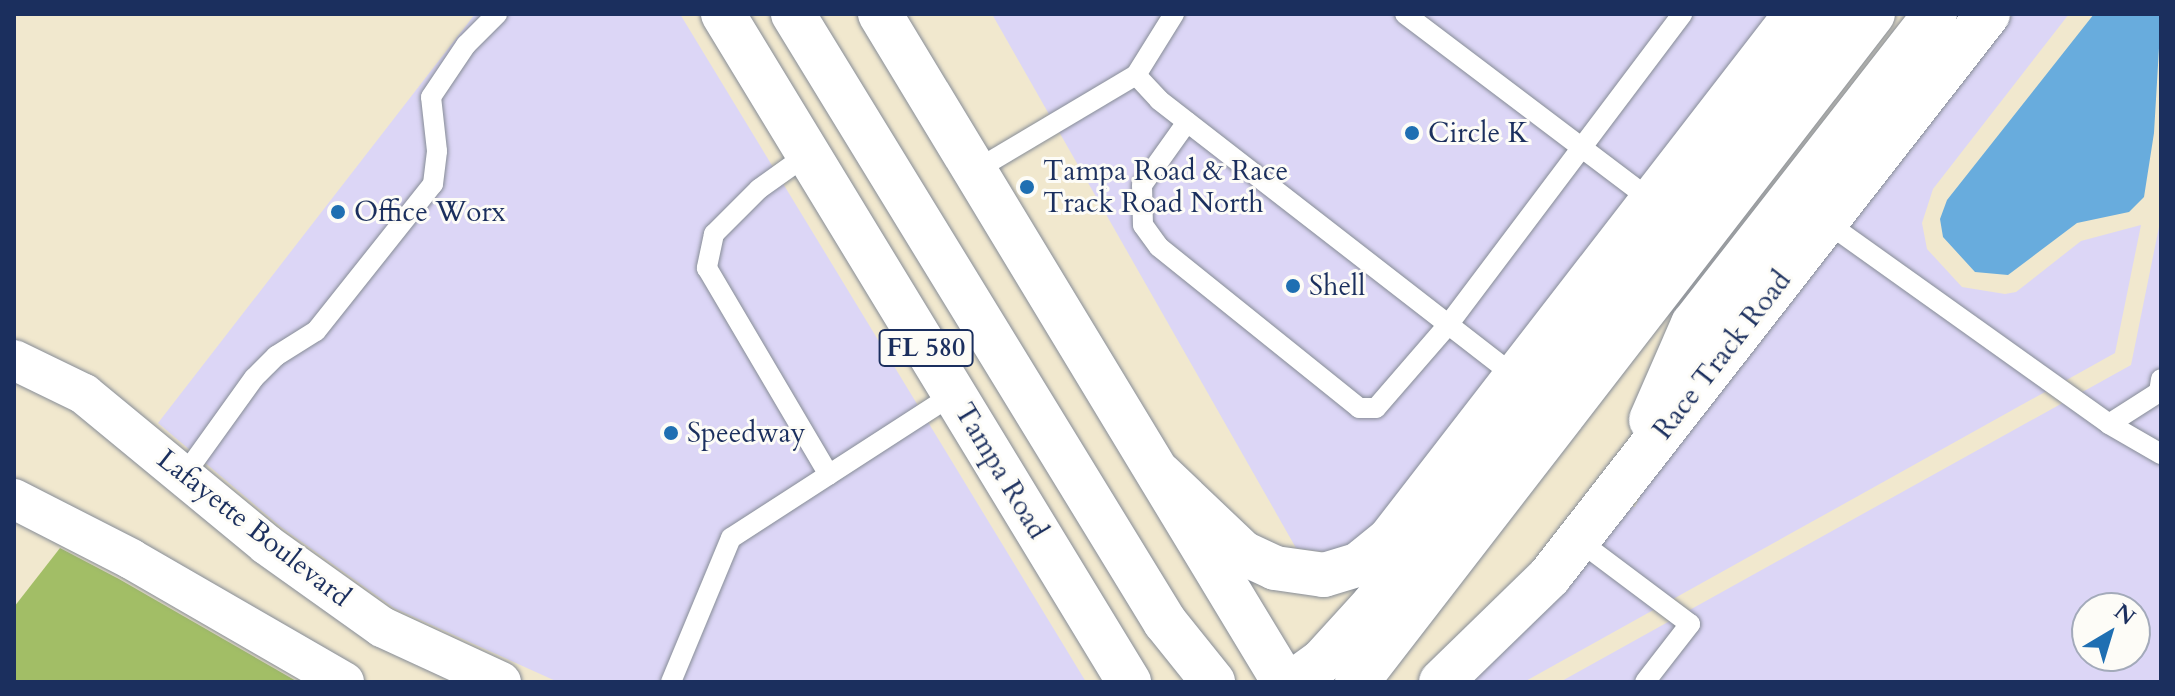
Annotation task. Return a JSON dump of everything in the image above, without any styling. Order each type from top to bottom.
[{"type":"main road","name":"Tampa Road","points":[[723,14],[1129,682]]},
{"type":"main road","points":[[793,14],[1165,622],[1213,682]]},
{"type":"main road","points":[[880,14],[1284,682]]},
{"type":"main road","points":[[1160,474],[1243,553],[1275,568],[1324,575],[1359,564],[1389,540],[1796,14]]},
{"type":"main road","points":[[1293,682],[1321,662],[1373,605],[1835,14]]},
{"type":"main road","points":[[1357,682],[1873,14]]},
{"type":"main road","points":[[1625,481],[1693,324],[1935,14]]},
{"type":"main road","name":"Race Track Road","points":[[1441,682],[1507,621],[1578,540],[1988,14]]},
{"type":"street","name":"Lafayette Boulevard","points":[[14,360],[84,394],[185,474],[267,545],[382,627],[501,682]]},
{"type":"street","points":[[14,499],[131,559],[344,682]]},
{"type":"lane","points":[[185,474],[254,378],[276,356],[316,331],[433,184],[437,151],[431,97],[466,45],[497,14]]},
{"type":"lane","points":[[976,170],[1136,75],[1174,14]]},
{"type":"lane","points":[[1405,14],[1652,201]]},
{"type":"lane","points":[[1187,122],[1142,185],[1143,225],[1159,247],[1359,408],[1376,408],[1388,399],[1448,325],[1579,146],[1682,14]]},
{"type":"lane","points":[[1136,75],[1187,122],[1516,377]]},
{"type":"lane","points":[[808,154],[759,189],[714,234],[707,268],[829,475]]},
{"type":"lane","points":[[1826,222],[2109,424],[2161,454]]},
{"type":"lane","points":[[2109,424],[2159,392],[2161,379]]},
{"type":"lane","points":[[671,682],[731,538],[954,394]]},
{"type":"lane","points":[[1578,540],[1690,624],[1645,682]]},
{"type":"shaded area","points":[[475,14],[680,14],[1086,682],[558,682],[394,608],[281,527],[158,423]]},
{"type":"shaded area","points":[[992,14],[1771,14],[1375,526],[1351,545],[1325,552],[1296,548]]},
{"type":"shaded area","points":[[2013,14],[2069,14],[1933,189],[1922,223],[1927,249],[1962,287],[2005,294],[2016,292],[2081,241],[2141,225],[2115,353],[1524,682],[1470,682],[1563,592],[1630,506],[1635,507],[1643,490]]},
{"type":"shaded area","points":[[2161,217],[2161,682],[1560,682],[2131,365]]},
{"type":"green space","points":[[60,548],[298,682],[14,682],[14,607]]},
{"type":"water","points":[[2094,14],[2161,14],[2154,133],[2144,197],[2129,212],[2077,223],[2008,275],[1975,272],[1943,237],[1940,219],[1947,200]]},
{"type":"place","name":"Circle K","points":[[1412,133]]},
{"type":"place","name":"Tampa Road & Race Track Road North","points":[[1027,187]]},
{"type":"place","name":"Office Worx","points":[[338,212]]},
{"type":"place","name":"Shell","points":[[1293,286]]},
{"type":"place","name":"Speedway","points":[[671,433]]}]
